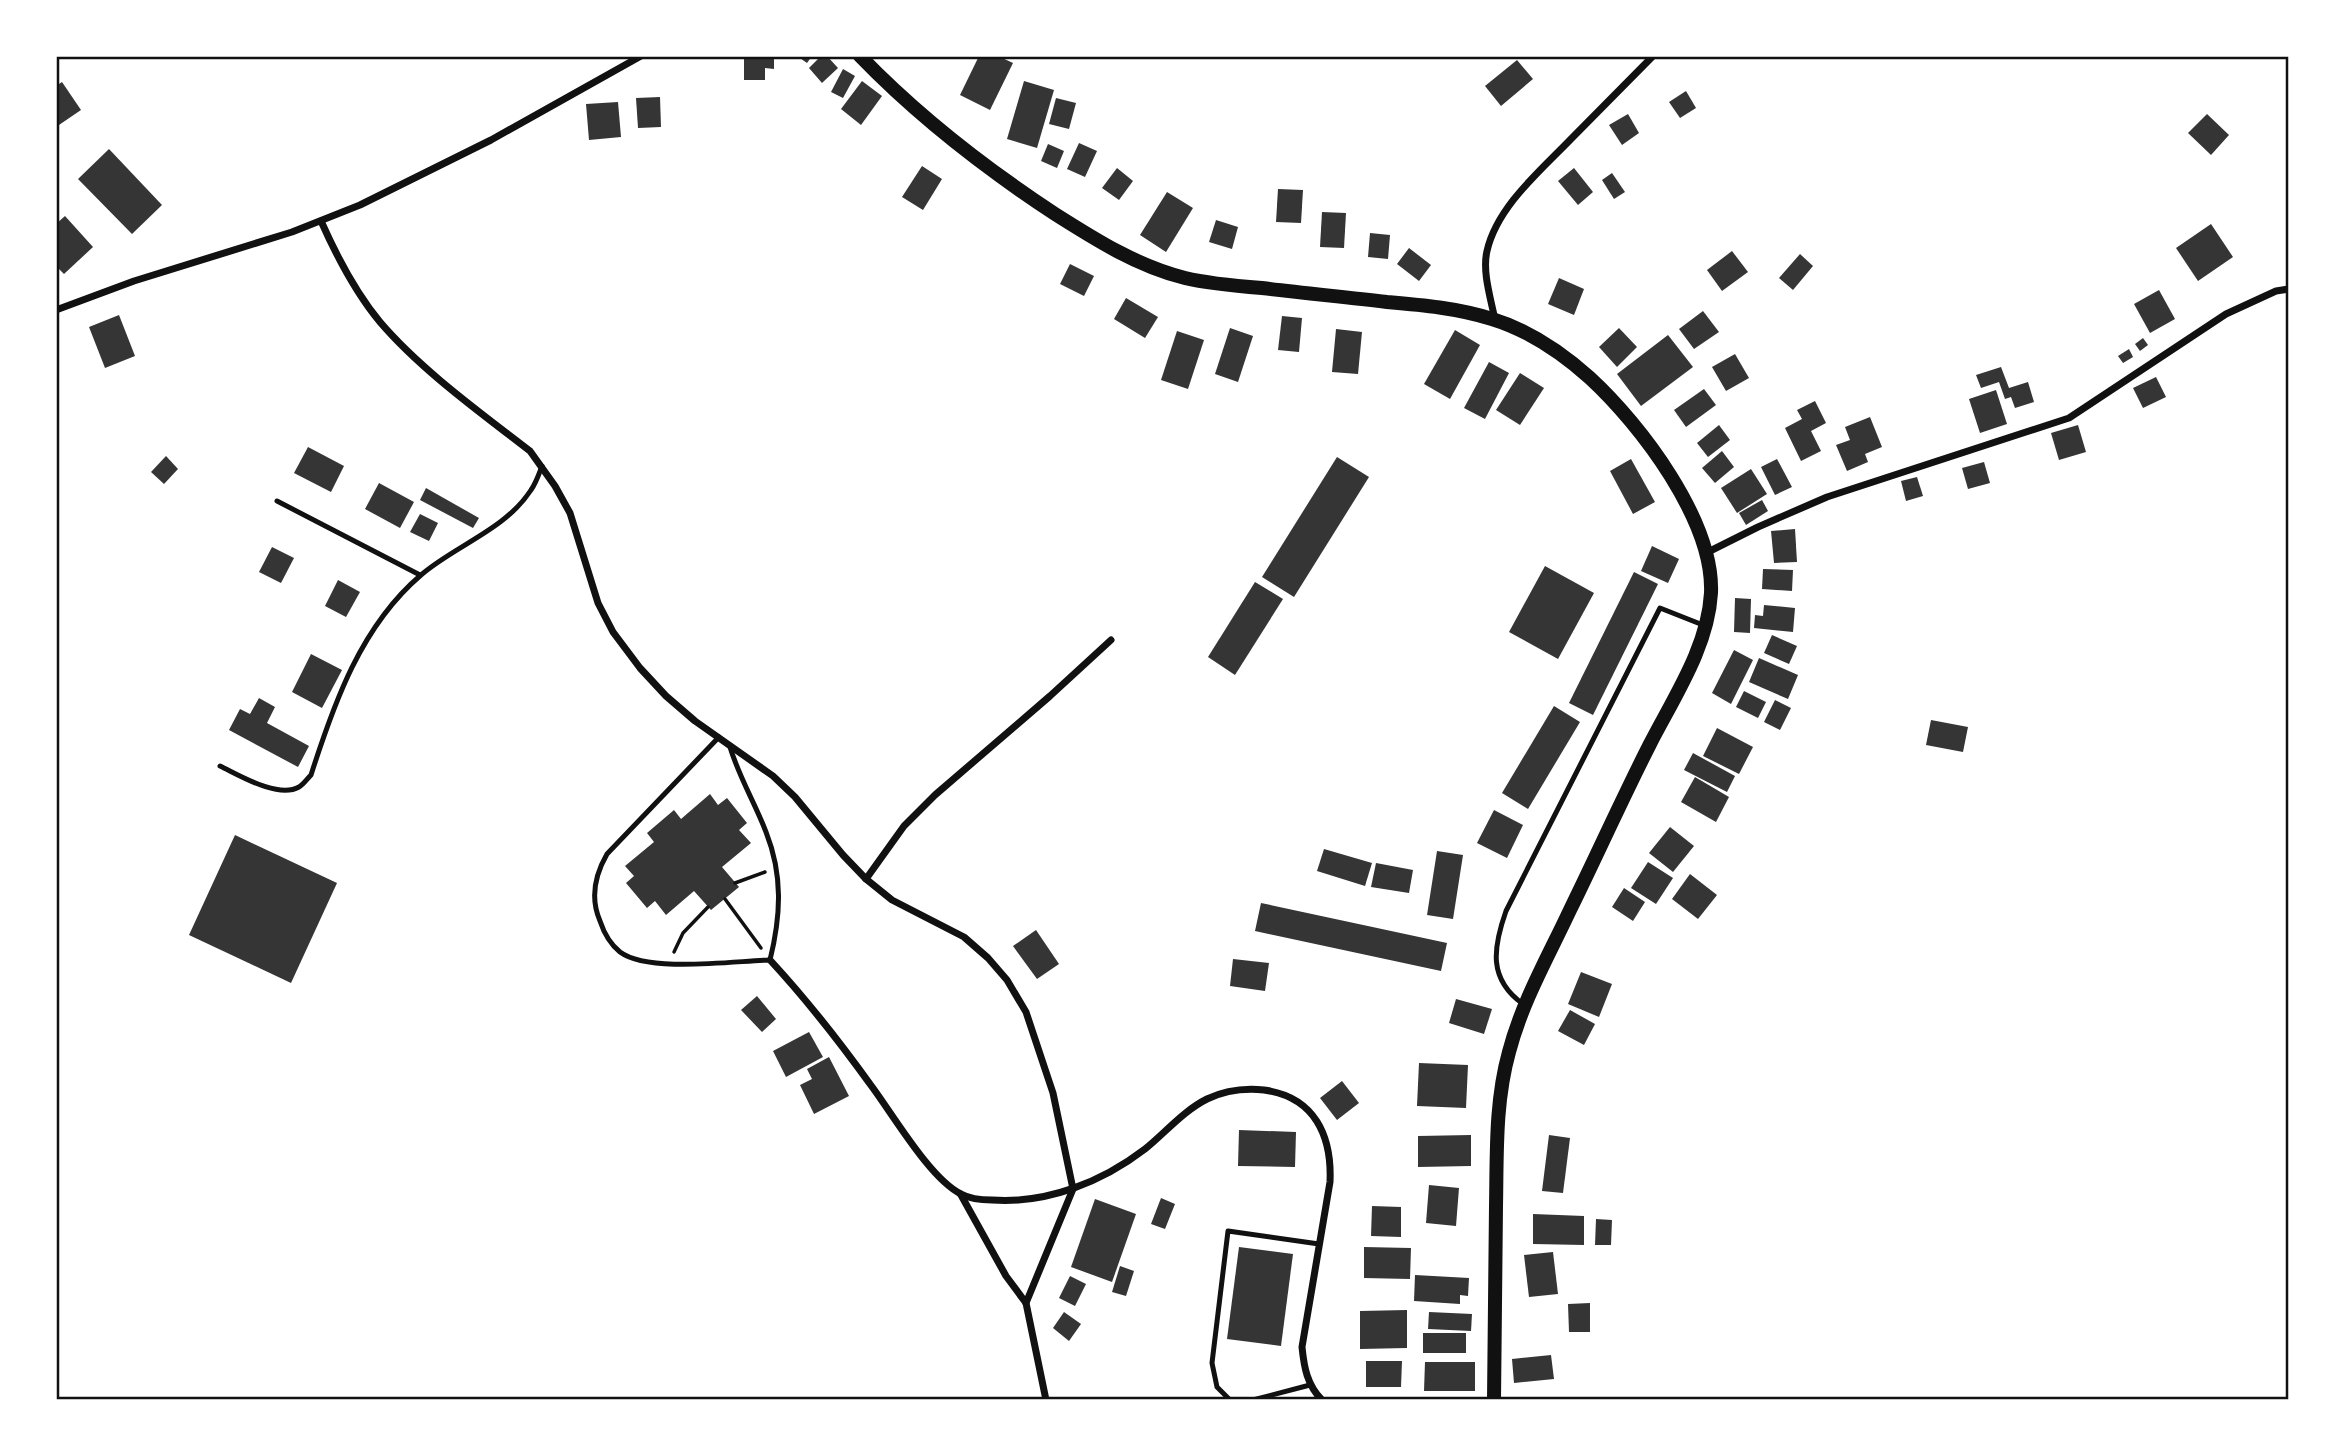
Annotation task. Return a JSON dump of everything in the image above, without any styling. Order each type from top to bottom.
[{"type":"main road","points":[[860,56],[901,97],[1008,183],[1101,243],[1142,263],[1185,278],[1230,285],[1448,308],[1495,320],[1531,336],[1569,359],[1606,393],[1643,435],[1671,476],[1691,514],[1706,553],[1711,590],[1706,626],[1691,663],[1524,1005],[1508,1055],[1499,1106],[1494,1400]]},
{"type":"street","points":[[56,310],[134,281],[255,245],[359,205],[491,140],[641,56]]},
{"type":"street","points":[[1495,320],[1488,285],[1486,253],[1495,228],[1516,198],[1541,170],[1653,56]]},
{"type":"street","points":[[321,220],[336,254],[379,321],[403,346],[530,451],[542,466],[570,513],[598,603],[613,632],[640,668],[666,696],[695,721],[773,776],[788,790],[843,856],[866,879],[892,900],[964,937],[988,957],[1007,980],[1026,1012],[1043,1060],[1053,1093],[1073,1189],[1026,1303]]},
{"type":"street","points":[[1706,553],[1827,497],[2069,418],[2226,314],[2289,289]]},
{"type":"street","points":[[866,879],[904,826],[935,794],[1111,640]]},
{"type":"street","points":[[770,960],[840,1042],[932,1168],[961,1195],[1006,1276],[1026,1303],[1046,1400]]},
{"type":"street","points":[[961,1195],[1004,1201],[1026,1200],[1073,1189],[1120,1167],[1189,1110],[1208,1099],[1231,1091],[1254,1089],[1294,1099],[1308,1108],[1318,1123],[1331,1163],[1302,1347],[1310,1385],[1322,1400]]},
{"type":"lane","points":[[220,766],[268,788],[286,791],[299,787],[310,775],[344,682],[367,638],[420,575],[490,530],[516,509],[531,490],[542,466]]},
{"type":"lane","points":[[277,501],[420,575]]},
{"type":"lane","points":[[1524,1005],[1512,996],[1500,981],[1496,962],[1496,938],[1506,911],[1660,608],[1706,626]]},
{"type":"lane","points":[[719,737],[607,854],[598,870],[594,893],[597,916],[606,937],[621,953],[640,961],[670,964],[770,960],[778,930],[778,870],[765,830],[742,782],[729,744]]},
{"type":"lane","points":[[1230,1400],[1217,1387],[1212,1363],[1228,1231],[1319,1244]]},
{"type":"lane","points":[[1253,1400],[1310,1385]]},
{"type":"path","points":[[736,883],[752,875],[778,870]]},
{"type":"path","points":[[725,899],[770,960]]},
{"type":"path","points":[[670,964],[684,933],[708,906]]},
{"type":"building","points":[[744,56],[774,56],[774,69],[765,68],[765,80],[744,80]]},
{"type":"building","points":[[797,56],[812,56],[807,63]]},
{"type":"building","points":[[821,56],[827,56],[838,68],[822,83],[809,68]]},
{"type":"building","points":[[979,56],[998,56],[1013,63],[990,110],[960,95]]},
{"type":"building","points":[[1517,60],[1533,79],[1501,106],[1485,86]]},
{"type":"building","points":[[843,69],[855,76],[843,98],[831,92]]},
{"type":"building","points":[[862,81],[882,96],[861,125],[841,109]]},
{"type":"building","points":[[1024,81],[1054,90],[1037,148],[1007,139]]},
{"type":"building","points":[[62,82],[81,110],[56,127],[56,86]]},
{"type":"building","points":[[1686,91],[1696,108],[1680,118],[1669,102]]},
{"type":"building","points":[[660,97],[661,127],[638,128],[636,98]]},
{"type":"building","points":[[1056,98],[1076,103],[1069,129],[1049,124]]},
{"type":"building","points":[[618,102],[621,137],[589,140],[586,104]]},
{"type":"building","points":[[1628,114],[1639,133],[1622,145],[1609,125]]},
{"type":"building","points":[[2207,114],[2229,135],[2211,155],[2188,133]]},
{"type":"building","points":[[1079,143],[1097,151],[1085,177],[1067,169]]},
{"type":"building","points":[[1048,144],[1064,151],[1057,168],[1041,161]]},
{"type":"building","points":[[109,149],[162,205],[132,234],[78,179]]},
{"type":"building","points":[[922,166],[942,179],[923,210],[902,197]]},
{"type":"building","points":[[1117,168],[1133,181],[1119,200],[1102,188]]},
{"type":"building","points":[[1574,168],[1593,192],[1578,205],[1558,181]]},
{"type":"building","points":[[1612,173],[1625,192],[1614,199],[1602,180]]},
{"type":"building","points":[[1278,189],[1303,190],[1301,223],[1276,222]]},
{"type":"building","points":[[1167,192],[1193,208],[1166,252],[1140,235]]},
{"type":"building","points":[[1322,212],[1346,213],[1344,248],[1320,247]]},
{"type":"building","points":[[65,216],[93,247],[64,274],[56,266],[56,224]]},
{"type":"building","points":[[1216,220],[1238,227],[1232,249],[1209,242]]},
{"type":"building","points":[[2211,224],[2233,257],[2198,281],[2176,248]]},
{"type":"building","points":[[1370,233],[1390,235],[1388,259],[1368,257]]},
{"type":"building","points":[[1409,248],[1431,265],[1419,281],[1397,264]]},
{"type":"building","points":[[1732,251],[1748,272],[1722,291],[1707,270]]},
{"type":"building","points":[[1800,254],[1813,266],[1793,290],[1779,278]]},
{"type":"building","points":[[1070,264],[1094,276],[1084,296],[1060,284]]},
{"type":"building","points":[[1559,278],[1584,289],[1574,315],[1548,304]]},
{"type":"building","points":[[2159,290],[2175,319],[2150,333],[2134,304]]},
{"type":"building","points":[[1126,298],[1158,317],[1145,338],[1114,319]]},
{"type":"building","points":[[1703,311],[1719,332],[1694,349],[1679,329]]},
{"type":"building","points":[[119,315],[135,356],[105,368],[89,327]]},
{"type":"building","points":[[1282,316],[1302,318],[1299,352],[1278,350]]},
{"type":"building","points":[[1230,328],[1253,336],[1238,382],[1215,374]]},
{"type":"building","points":[[1619,328],[1637,347],[1617,367],[1599,347]]},
{"type":"building","points":[[1336,329],[1362,332],[1358,374],[1332,372]]},
{"type":"building","points":[[1455,330],[1480,345],[1450,399],[1424,384]]},
{"type":"building","points":[[1177,331],[1204,340],[1188,389],[1161,380]]},
{"type":"building","points":[[1668,335],[1693,367],[1641,406],[1617,374]]},
{"type":"building","points":[[2143,338],[2148,345],[2140,351],[2135,344]]},
{"type":"building","points":[[2129,349],[2133,357],[2123,363],[2118,356]]},
{"type":"building","points":[[1735,354],[1749,378],[1726,391],[1712,367]]},
{"type":"building","points":[[1489,362],[1509,373],[1485,419],[1464,408]]},
{"type":"building","points":[[2001,367],[2009,388],[2028,382],[2034,402],[2015,408],[2011,397],[2005,399],[1999,382],[1981,388],[1976,375]]},
{"type":"building","points":[[1520,373],[1544,388],[1520,425],[1496,410]]},
{"type":"building","points":[[2156,377],[2166,397],[2143,408],[2133,388]]},
{"type":"building","points":[[1704,389],[1716,405],[1686,427],[1674,410]]},
{"type":"building","points":[[1996,390],[2007,424],[1980,433],[1969,399]]},
{"type":"building","points":[[1815,401],[1826,423],[1811,431],[1821,451],[1801,461],[1785,428],[1802,419],[1797,410]]},
{"type":"building","points":[[1870,417],[1882,447],[1865,454],[1868,462],[1847,471],[1836,445],[1850,440],[1845,427]]},
{"type":"building","points":[[1719,425],[1730,440],[1708,457],[1697,443]]},
{"type":"building","points":[[2078,425],[2086,452],[2059,460],[2051,433]]},
{"type":"building","points":[[308,447],[344,466],[331,492],[294,473]]},
{"type":"building","points":[[1722,451],[1734,467],[1715,483],[1702,468]]},
{"type":"building","points":[[166,456],[178,469],[164,484],[151,472]]},
{"type":"building","points":[[1337,457],[1369,477],[1294,597],[1262,577]]},
{"type":"building","points":[[1631,459],[1655,502],[1633,514],[1610,471]]},
{"type":"building","points":[[1777,459],[1792,487],[1775,495],[1761,467]]},
{"type":"building","points":[[1984,462],[1990,483],[1968,489],[1962,468]]},
{"type":"building","points":[[1751,469],[1767,494],[1737,513],[1721,488]]},
{"type":"building","points":[[1917,477],[1923,496],[1906,501],[1901,481]]},
{"type":"building","points":[[379,483],[414,502],[400,528],[365,509]]},
{"type":"building","points":[[426,488],[479,518],[473,528],[420,500]]},
{"type":"building","points":[[1762,500],[1768,511],[1746,525],[1739,513]]},
{"type":"building","points":[[420,514],[438,523],[429,541],[410,532]]},
{"type":"building","points":[[1795,529],[1797,562],[1774,563],[1771,531]]},
{"type":"building","points":[[1652,546],[1679,559],[1668,583],[1641,571]]},
{"type":"building","points":[[272,547],[294,558],[281,583],[259,572]]},
{"type":"building","points":[[1545,566],[1594,593],[1558,659],[1509,632]]},
{"type":"building","points":[[1763,569],[1793,570],[1792,591],[1762,589]]},
{"type":"building","points":[[1634,572],[1658,584],[1593,715],[1569,703]]},
{"type":"building","points":[[338,580],[360,592],[346,617],[325,606]]},
{"type":"building","points":[[1255,582],[1283,599],[1235,675],[1208,657]]},
{"type":"building","points":[[1735,598],[1751,599],[1750,633],[1734,632]]},
{"type":"building","points":[[1764,605],[1795,608],[1793,632],[1754,628],[1755,615],[1763,616]]},
{"type":"building","points":[[1772,635],[1797,646],[1789,664],[1764,653]]},
{"type":"building","points":[[1734,650],[1753,660],[1731,704],[1712,693]]},
{"type":"building","points":[[311,654],[342,670],[322,708],[292,692]]},
{"type":"building","points":[[1759,658],[1798,675],[1788,699],[1749,682]]},
{"type":"building","points":[[1744,691],[1766,702],[1758,718],[1736,707]]},
{"type":"building","points":[[259,698],[275,707],[267,723],[309,746],[298,767],[229,730],[240,709],[250,714]]},
{"type":"building","points":[[1775,700],[1791,708],[1780,730],[1764,722]]},
{"type":"building","points":[[1554,706],[1580,722],[1528,809],[1502,793]]},
{"type":"building","points":[[1931,720],[1968,727],[1963,752],[1926,745]]},
{"type":"building","points":[[1717,728],[1753,747],[1739,774],[1703,756]]},
{"type":"building","points":[[1693,753],[1735,776],[1727,792],[1684,770]]},
{"type":"building","points":[[1695,777],[1729,797],[1716,822],[1681,802]]},
{"type":"building","points":[[710,794],[718,805],[727,798],[747,823],[739,830],[751,843],[722,867],[739,887],[711,910],[694,891],[666,915],[655,901],[647,908],[626,883],[634,876],[625,866],[654,842],[647,833],[674,810],[681,819]]},
{"type":"building","points":[[1494,810],[1523,825],[1507,858],[1477,843]]},
{"type":"building","points":[[1670,827],[1694,846],[1673,872],[1649,853]]},
{"type":"building","points":[[235,835],[337,883],[291,983],[189,935]]},
{"type":"building","points":[[1324,849],[1372,863],[1365,886],[1317,871]]},
{"type":"building","points":[[1437,851],[1463,855],[1453,919],[1427,915]]},
{"type":"building","points":[[1648,862],[1673,878],[1656,904],[1631,888]]},
{"type":"building","points":[[1376,863],[1413,870],[1409,893],[1371,887]]},
{"type":"building","points":[[1690,874],[1717,895],[1698,919],[1672,899]]},
{"type":"building","points":[[1624,888],[1645,902],[1633,921],[1612,907]]},
{"type":"building","points":[[1261,903],[1447,943],[1441,971],[1255,931]]},
{"type":"building","points":[[1036,930],[1059,964],[1037,979],[1013,946]]},
{"type":"building","points":[[1233,959],[1269,963],[1265,991],[1230,986]]},
{"type":"building","points":[[1581,972],[1612,984],[1599,1017],[1568,1004]]},
{"type":"building","points":[[757,996],[776,1019],[762,1032],[741,1010]]},
{"type":"building","points":[[1456,999],[1492,1009],[1484,1034],[1449,1023]]},
{"type":"building","points":[[1570,1010],[1595,1024],[1584,1045],[1558,1031]]},
{"type":"building","points":[[809,1032],[823,1057],[786,1077],[773,1051]]},
{"type":"building","points":[[829,1057],[849,1096],[814,1114],[800,1085],[812,1079],[807,1069]]},
{"type":"building","points":[[1419,1063],[1468,1065],[1466,1108],[1417,1106]]},
{"type":"building","points":[[1342,1081],[1359,1103],[1337,1120],[1320,1098]]},
{"type":"building","points":[[1239,1130],[1296,1132],[1295,1167],[1238,1166]]},
{"type":"building","points":[[1471,1135],[1471,1166],[1418,1167],[1418,1136]]},
{"type":"building","points":[[1549,1135],[1570,1138],[1563,1193],[1542,1191]]},
{"type":"building","points":[[1429,1185],[1459,1188],[1456,1226],[1426,1223]]},
{"type":"building","points":[[1161,1198],[1175,1204],[1165,1229],[1151,1224]]},
{"type":"building","points":[[1095,1199],[1136,1214],[1112,1282],[1071,1267]]},
{"type":"building","points":[[1372,1206],[1401,1207],[1401,1237],[1371,1236]]},
{"type":"building","points":[[1533,1214],[1584,1216],[1584,1245],[1533,1244]]},
{"type":"building","points":[[1596,1219],[1612,1220],[1611,1245],[1595,1245]]},
{"type":"building","points":[[1239,1247],[1293,1254],[1281,1346],[1227,1339]]},
{"type":"building","points":[[1364,1247],[1411,1248],[1410,1279],[1364,1278]]},
{"type":"building","points":[[1553,1252],[1558,1294],[1529,1297],[1524,1255]]},
{"type":"building","points":[[1120,1266],[1134,1271],[1126,1296],[1112,1292]]},
{"type":"building","points":[[1415,1275],[1469,1278],[1468,1296],[1460,1295],[1460,1304],[1414,1301]]},
{"type":"building","points":[[1070,1276],[1086,1284],[1075,1306],[1059,1298]]},
{"type":"building","points":[[1590,1303],[1590,1332],[1569,1332],[1568,1304]]},
{"type":"building","points":[[1407,1310],[1407,1348],[1360,1349],[1360,1311]]},
{"type":"building","points":[[1064,1312],[1081,1324],[1069,1341],[1053,1328]]},
{"type":"building","points":[[1429,1312],[1472,1314],[1471,1331],[1428,1329]]},
{"type":"building","points":[[1423,1333],[1466,1333],[1466,1353],[1423,1353]]},
{"type":"building","points":[[1551,1355],[1554,1379],[1514,1383],[1512,1359]]},
{"type":"building","points":[[1366,1361],[1402,1361],[1401,1387],[1366,1387]]},
{"type":"building","points":[[1425,1362],[1475,1362],[1475,1391],[1424,1391]]}]
